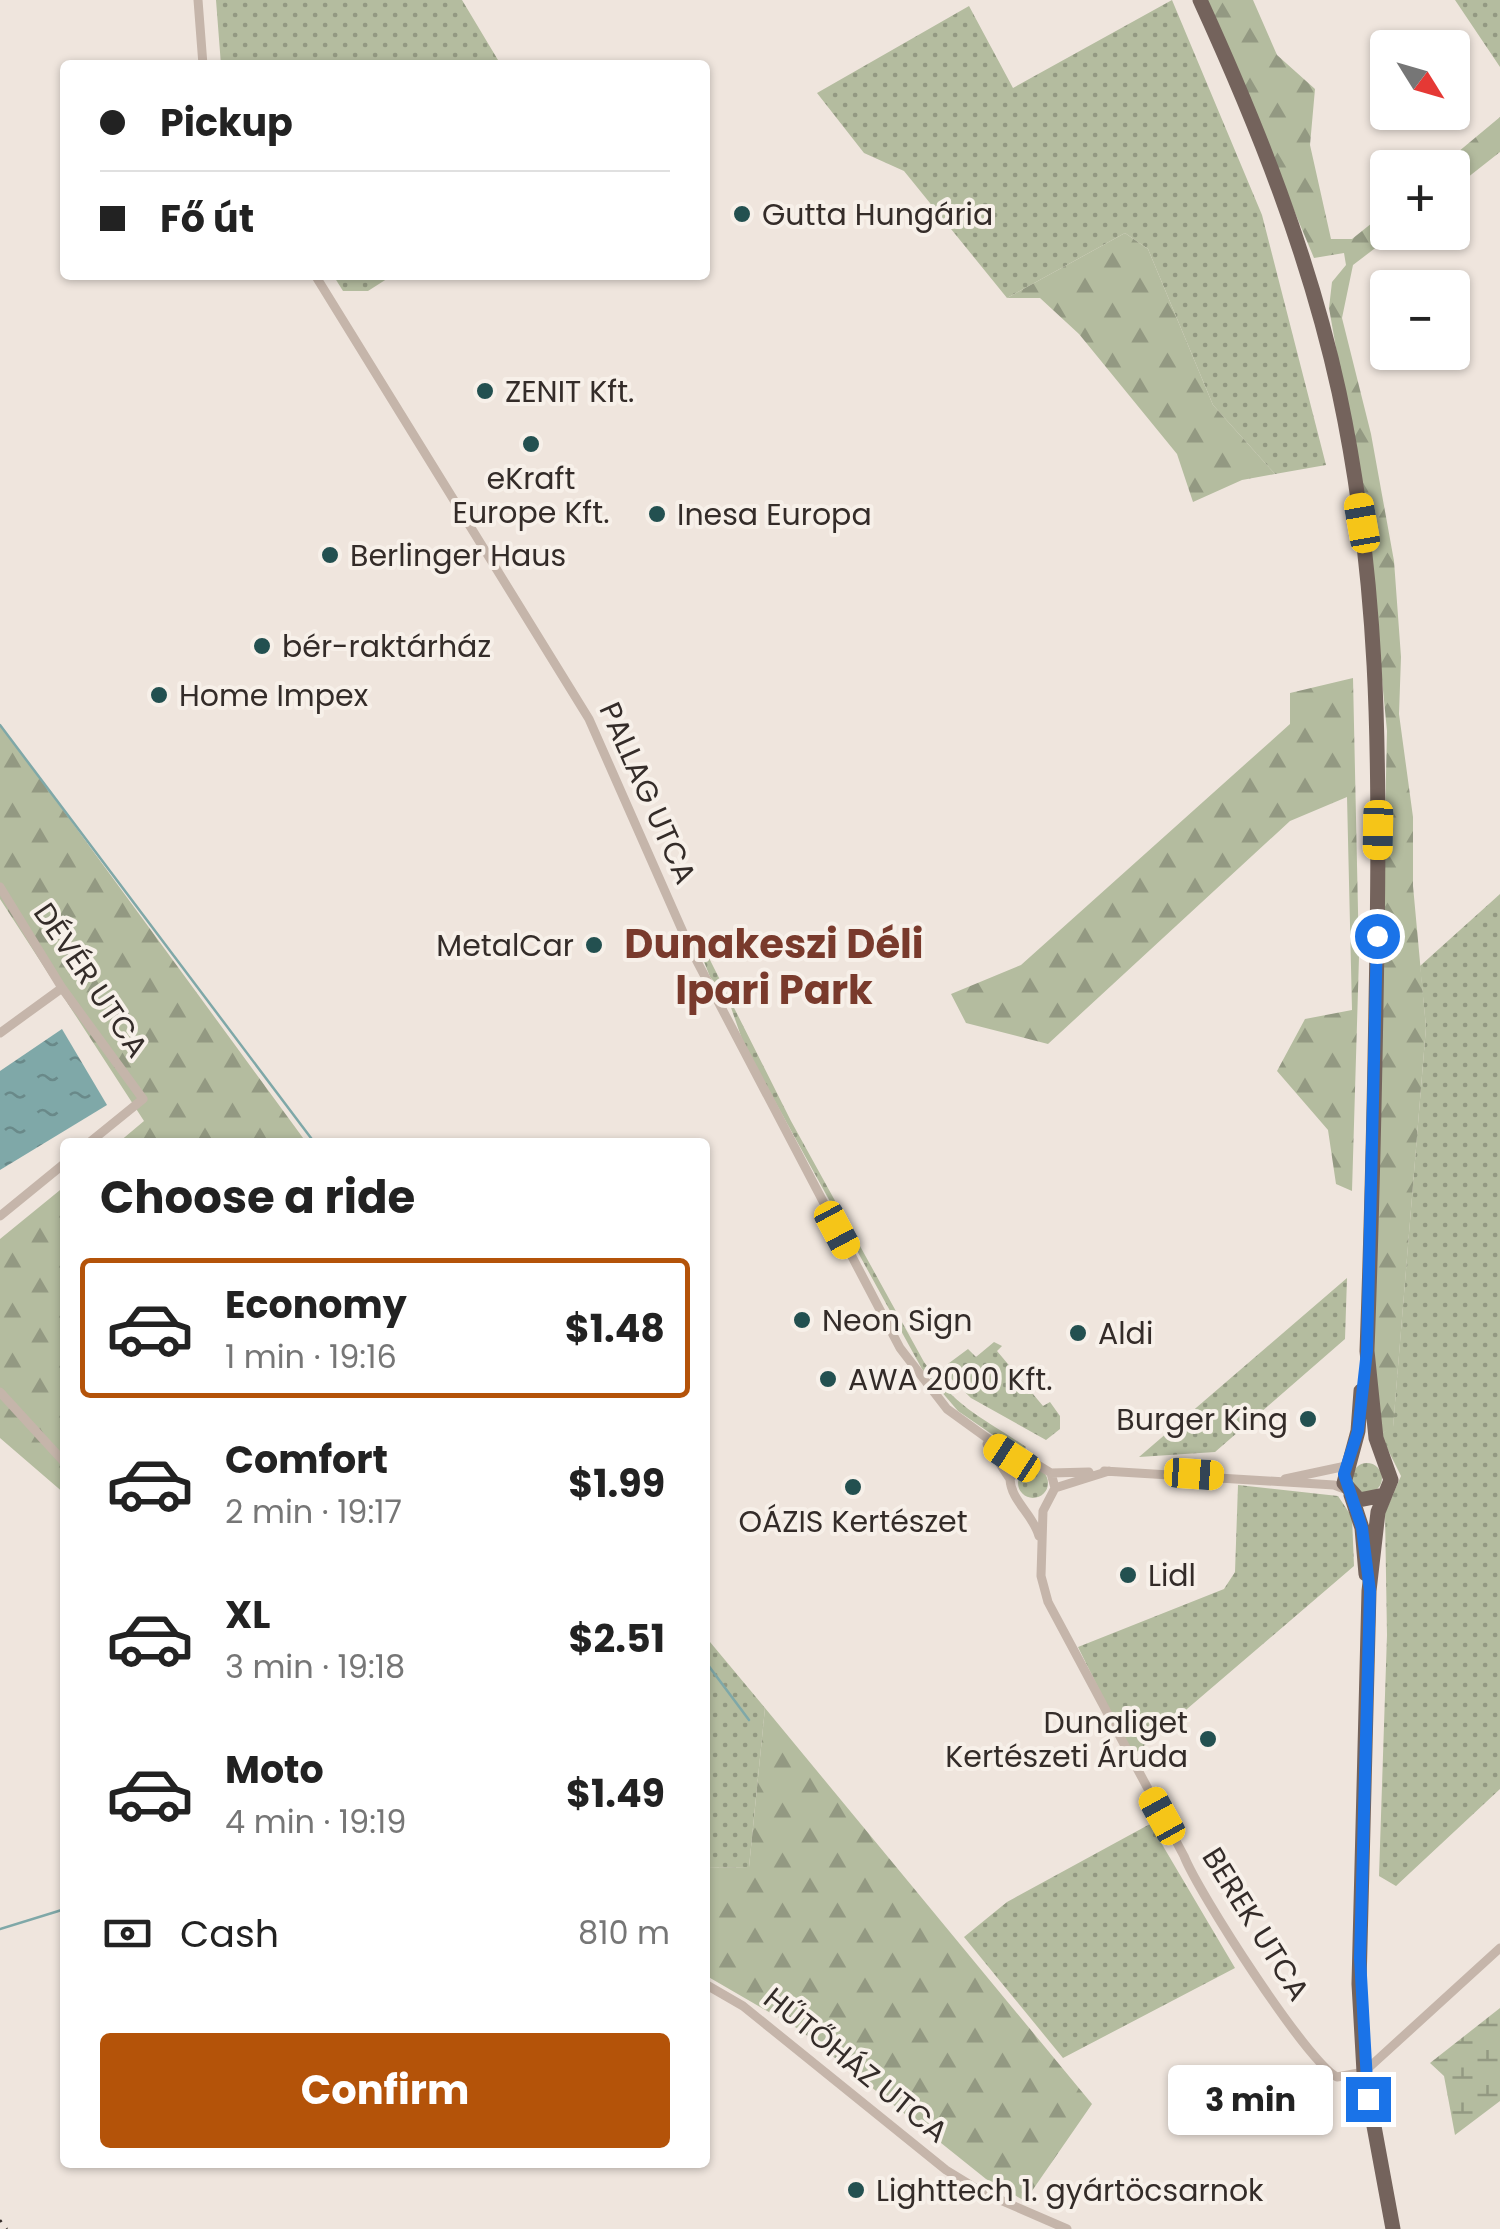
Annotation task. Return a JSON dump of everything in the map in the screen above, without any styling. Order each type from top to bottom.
[{"type":"main road","points":[[1200,0],[1267,155],[1298,240],[1339,393],[1362,523],[1380,725],[1367,1351],[1376,1438],[1391,1480],[1384,1495],[1370,1591],[1360,1950],[1364,2072],[1393,2229]]},
{"type":"main road","points":[[1367,1351],[1349,1463],[1349,1493],[1362,1528],[1370,1591]]},
{"type":"main road","points":[[1349,1463],[1375,1455],[1388,1465]]},
{"type":"main road","points":[[1349,1493],[1368,1502],[1384,1495]]},
{"type":"street","points":[[198,0],[203,60]]},
{"type":"street","name":"PALLAG UTCA","points":[[318,280],[589,719],[690,948],[900,1348],[934,1394],[982,1438],[1023,1464]]},
{"type":"street","name":"DÉVÉR UTCA","points":[[0,887],[62,988],[143,1100],[95,1138]]},
{"type":"street","points":[[0,1033],[62,988]]},
{"type":"street","points":[[0,1216],[60,1167]]},
{"type":"street","points":[[0,1392],[60,1458]]},
{"type":"street","name":"PALLAG UTCA","points":[[982,1438],[1010,1479]]},
{"type":"street","points":[[1281,1480],[1349,1463]]},
{"type":"street","points":[[1109,1471],[1055,1488],[1048,1498],[1022,1502],[1011,1490],[1010,1479],[1023,1464],[1040,1464],[1052,1473],[1109,1471],[1281,1480],[1334,1485],[1349,1493]]},
{"type":"street","points":[[1052,1473],[1055,1488]]},
{"type":"street","name":"BEREK UTCA","points":[[1041,1544],[1048,1498]]},
{"type":"street","name":"BEREK UTCA","points":[[1022,1502],[1032,1515],[1041,1544],[1048,1602],[1184,1856],[1195,1885],[1308,2051],[1337,2077],[1364,2072]]},
{"type":"street","points":[[1364,2072],[1500,1948]]},
{"type":"street","name":"HŰTŐHÁZ UTCA","points":[[710,1987],[743,2006],[946,2170],[982,2192],[1067,2229]]},
{"type":"street","points":[[710,1993],[720,1993]]},
{"type":"green space","points":[[216,0],[462,0],[498,60],[221,60]]},
{"type":"green space","points":[[1172,0],[1262,215],[1326,465],[1275,474],[1213,405],[1148,249],[1125,233],[1007,298],[904,171],[864,153],[817,93],[969,6],[1013,88]]},
{"type":"green space","points":[[1206,0],[1253,0],[1277,55],[1315,89],[1310,145],[1331,239],[1352,239],[1370,225],[1373,250],[1353,265],[1342,318],[1371,434],[1394,561],[1401,657],[1399,714],[1413,817],[1413,886],[1426,1027],[1393,1428],[1380,1434],[1374,1366],[1375,1261],[1387,731],[1367,525],[1329,308],[1332,282],[1346,265],[1344,253],[1314,258]]},
{"type":"green space","points":[[1455,0],[1500,0],[1500,67]]},
{"type":"green space","points":[[1500,117],[1500,152],[1470,176],[1470,150],[1460,150]]},
{"type":"green space","points":[[1125,233],[1148,249],[1213,405],[1275,474],[1242,480],[1193,502],[1177,454],[1079,334],[1040,298],[1007,298]]},
{"type":"green space","points":[[336,280],[385,280],[368,291],[343,291]]},
{"type":"green space","points":[[1353,678],[1359,957],[1352,1191],[1336,1184],[1328,1130],[1277,1071],[1305,1019],[1352,1010],[1347,797],[1290,821],[1048,1044],[966,1023],[951,994],[1021,965],[1290,724],[1290,693]]},
{"type":"green space","points":[[0,724],[303,1138],[124,1138],[144,1121],[0,899]]},
{"type":"green space","points":[[1500,894],[1500,1789],[1396,1886],[1379,1876],[1387,1635],[1385,1513],[1401,1476],[1380,1434],[1393,1427],[1426,1027],[1420,966]]},
{"type":"green space","points":[[709,958],[791,1121],[924,1362],[959,1402],[1026,1447],[1022,1455],[958,1411],[922,1369],[744,1045],[727,996],[710,977],[703,959]]},
{"type":"green space","points":[[60,1190],[60,1490],[0,1438],[0,1239]]},
{"type":"green space","points":[[1347,1278],[1345,1339],[1215,1452],[1139,1457]]},
{"type":"green space","points":[[994,1342],[1002,1346],[997,1351],[1043,1406],[1050,1402],[1060,1416],[1060,1429],[1046,1440],[971,1398],[941,1369],[968,1349],[976,1357]]},
{"type":"green space","points":[[1367,1463],[1378,1467],[1382,1478],[1378,1489],[1367,1493],[1356,1489],[1352,1478],[1356,1467]]},
{"type":"green space","points":[[1033,1468],[1044,1472],[1048,1483],[1044,1494],[1033,1498],[1022,1494],[1018,1483],[1022,1472]]},
{"type":"green space","points":[[1238,1485],[1338,1496],[1352,1517],[1354,1566],[1132,1756],[1078,1647],[1224,1589],[1235,1572]]},
{"type":"green space","points":[[710,1642],[765,1708],[749,1867],[710,1868]]},
{"type":"green space","points":[[765,1708],[1092,2104],[1025,2201],[986,2179],[800,2030],[710,1978],[710,1868],[749,1867]]},
{"type":"green space","points":[[1150,1824],[1235,1968],[1063,2058],[964,1937],[1007,1902]]},
{"type":"green space","points":[[1500,2008],[1500,2101],[1455,2135],[1444,2076],[1430,2063]]},
{"type":"water","points":[[62,1029],[107,1105],[0,1170],[0,1071]]},
{"type":"waterway","points":[[0,725],[311,1138]]},
{"type":"waterway","points":[[710,1668],[749,1720]]},
{"type":"waterway","points":[[0,1929],[60,1911]]},
{"type":"railway","points":[[0,2220],[7,2229]]},
{"type":"place","name":"Gutta Hungária","points":[[742,214]]},
{"type":"place","name":"ZENIT Kft.","points":[[485,391]]},
{"type":"place","name":"eKraft Europe Kft.","points":[[531,444]]},
{"type":"place","name":"Inesa Europa","points":[[657,514]]},
{"type":"place","name":"Berlinger Haus","points":[[330,555]]},
{"type":"place","name":"bér-raktárház","points":[[262,646]]},
{"type":"place","name":"Home Impex","points":[[159,695]]},
{"type":"place","name":"MetalCar","points":[[594,945]]},
{"type":"place","name":"Neon Sign","points":[[802,1320]]},
{"type":"place","name":"Aldi","points":[[1078,1333]]},
{"type":"place","name":"AWA 2000 Kft.","points":[[828,1379]]},
{"type":"place","name":"Burger King","points":[[1308,1419]]},
{"type":"place","name":"OÁZIS Kertészet","points":[[853,1487]]},
{"type":"place","name":"Lidl","points":[[1128,1575]]},
{"type":"place","name":"Dunaliget Kertészeti Áruda","points":[[1208,1739]]},
{"type":"place","name":"Lighttech 1. gyártöcsarnok","points":[[856,2190]]},
{"type":"district","name":"Dunakeszi Déli Ipari Park","points":[[774,967]]},
{"type":"route","points":[[1368,2099],[1361,2032],[1360,1958],[1370,1591],[1362,1528],[1344,1474],[1352,1460],[1358,1431],[1367,1351],[1377,936]]}]
